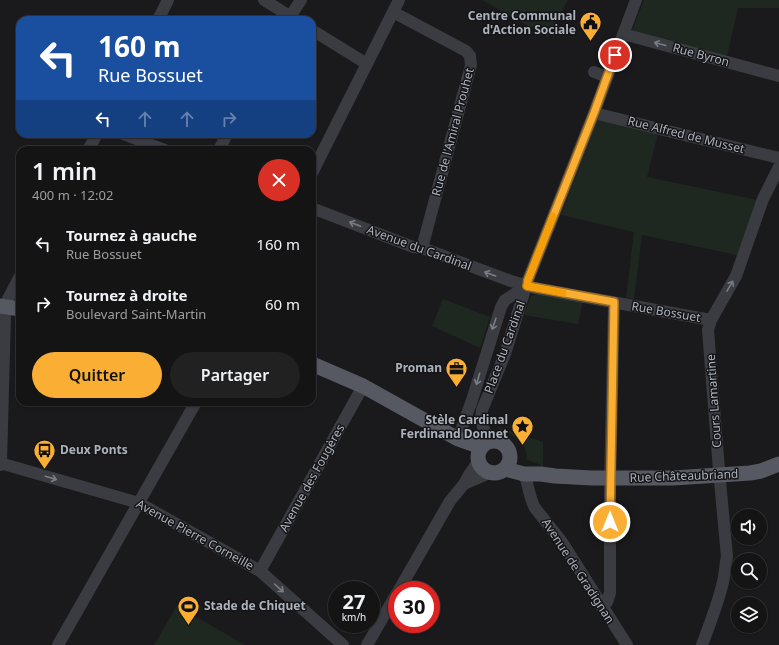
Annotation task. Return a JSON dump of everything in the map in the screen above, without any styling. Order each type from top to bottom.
[{"type":"main road","points":[[316,366],[363,386],[458,439],[482,450]]},
{"type":"main road","points":[[496,441],[504,445],[507,448],[507,463],[497,473],[489,473],[482,469],[482,450],[496,441]]},
{"type":"main road","name":"Rue Châteaubriand","points":[[507,463],[540,474]]},
{"type":"main road","name":"Rue Châteaubriand","points":[[507,463],[524,474],[610,478],[673,478],[737,474],[760,471],[779,464]]},
{"type":"street","points":[[160,16],[168,0]]},
{"type":"street","points":[[264,0],[288,16]]},
{"type":"street","points":[[293,16],[301,0]]},
{"type":"street","points":[[316,165],[399,0]]},
{"type":"street","points":[[527,286],[528,280],[594,113],[636,0]]},
{"type":"street","name":"Rue de l'Amiral Prouhet","points":[[393,12],[463,50],[470,56],[471,64],[422,248]]},
{"type":"street","points":[[316,32],[367,64]]},
{"type":"street","name":"Rue Byron","points":[[623,34],[779,76]]},
{"type":"street","points":[[594,72],[607,77]]},
{"type":"street","name":"Rue Alfred de Musset","points":[[594,113],[779,158]]},
{"type":"street","points":[[134,138],[154,146]]},
{"type":"street","name":"Cours Lamartine","points":[[702,645],[724,580],[728,557],[708,330],[711,320],[736,276],[763,200],[779,167]]},
{"type":"street","name":"Avenue du Cardinal","points":[[316,210],[413,247],[422,248],[527,286]]},
{"type":"street","points":[[0,464],[9,308],[8,299],[16,284]]},
{"type":"street","name":"Rue Bossuet","points":[[527,286],[711,320]]},
{"type":"street","name":"Place du Cardinal","points":[[458,439],[472,400],[501,307],[505,300],[527,286]]},
{"type":"street","name":"Place du Cardinal","points":[[482,450],[485,432],[481,421],[482,410],[505,354],[527,286]]},
{"type":"street","points":[[602,606],[607,602],[610,593],[610,478],[614,302]]},
{"type":"street","name":"Avenue des Fougères","points":[[260,571],[363,386]]},
{"type":"street","name":"Place du Cardinal","points":[[472,400],[473,423],[482,450]]},
{"type":"street","points":[[58,645],[194,406]]},
{"type":"street","points":[[404,581],[450,501],[464,484],[482,450]]},
{"type":"street","name":"Avenue Pierre Corneille","points":[[0,464],[138,503],[260,571],[343,645]]},
{"type":"street","points":[[464,484],[489,473]]},
{"type":"street","name":"Avenue de Gradignan","points":[[524,474],[528,483],[532,503],[535,508],[562,542],[627,645]]},
{"type":"street","points":[[367,645],[388,609]]},
{"type":"shaded area","points":[[482,0],[568,0],[548,37]]},
{"type":"shaded area","points":[[644,0],[779,0],[779,8],[738,8],[727,56],[632,31]]},
{"type":"shaded area","points":[[598,119],[658,133],[647,177],[757,200],[737,255],[642,235],[634,299],[626,298],[634,232],[561,215]]},
{"type":"shaded area","points":[[538,294],[583,301],[578,324],[524,315],[531,296]]},
{"type":"shaded area","points":[[443,299],[490,317],[480,348],[432,326]]},
{"type":"shaded area","points":[[497,427],[543,442],[543,466],[526,459],[526,451],[519,440],[507,432],[501,431]]},
{"type":"shaded area","name":"Stade de Chiquet","points":[[177,606],[245,645],[154,645]]},
{"type":"slow traffic","points":[[553,216],[527,286],[563,293]]},
{"type":"place","name":"Centre Communal d'Action Sociale","points":[[591,42]]},
{"type":"place","name":"Proman","points":[[457,388]]},
{"type":"place","name":"Stèle Cardinal Ferdinand Donnet","points":[[523,446]]},
{"type":"place","name":"Deux Ponts","points":[[44,470]]},
{"type":"place","name":"Stade de Chiquet","points":[[188,626]]},
{"type":"route","points":[[610,522],[614,302],[527,286],[528,280],[594,113],[615,55]]}]
